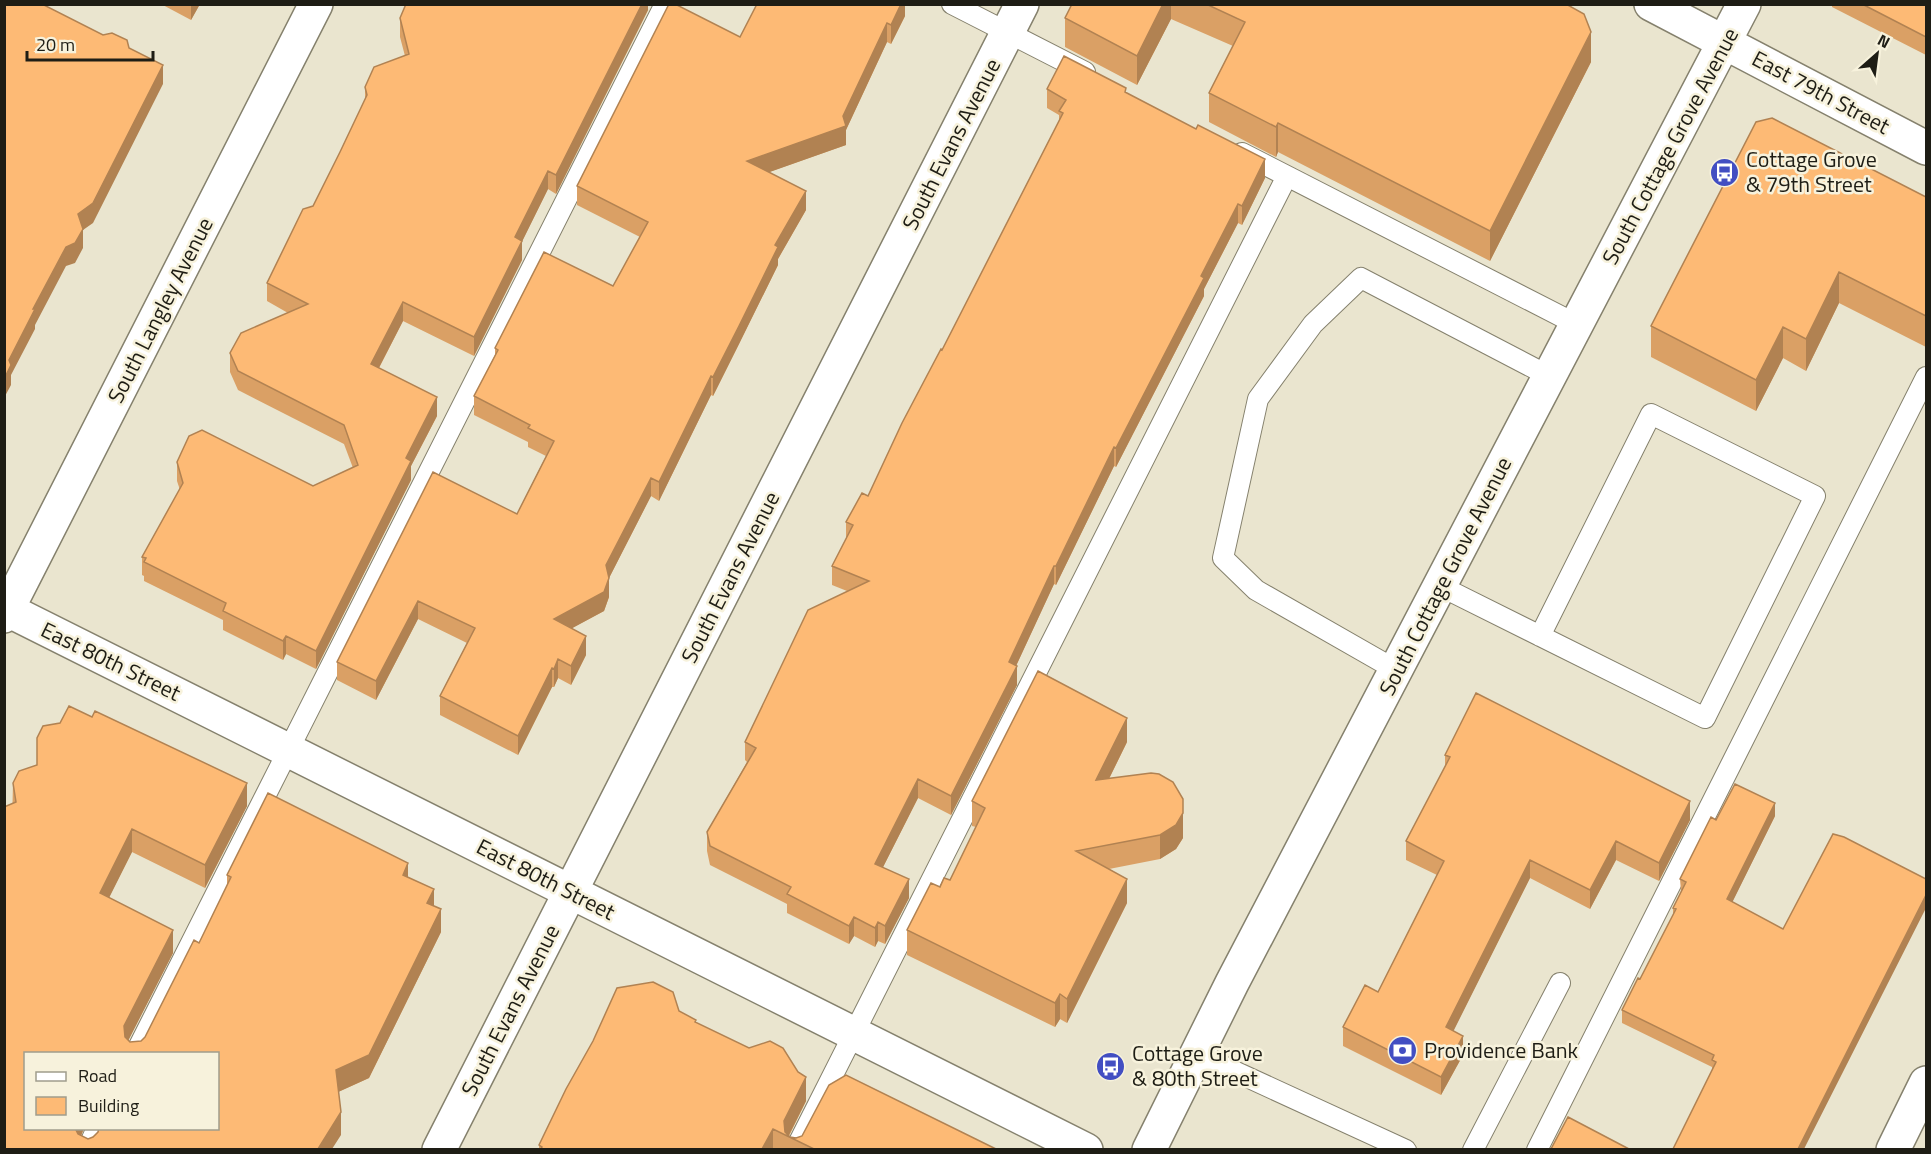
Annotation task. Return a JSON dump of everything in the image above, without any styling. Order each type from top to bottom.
[{"type":"street","name":"South Langley Avenue","points":[[5,611],[316,4]]},
{"type":"street","name":"East 79th Street","points":[[1651,4],[1926,148]]},
{"type":"street","name":"South Cottage Grove Avenue","points":[[1149,1149],[1744,4]]},
{"type":"street","name":"South Evans Avenue","points":[[439,1149],[1015,18]]},
{"type":"street","name":"East 80th Street","points":[[5,611],[1086,1149]]},
{"type":"street","points":[[1893,1149],[1926,1083]]},
{"type":"lane","points":[[136,1052],[665,4]]},
{"type":"lane","points":[[952,4],[1015,18],[1107,83]]},
{"type":"lane","points":[[1223,143],[1576,324]]},
{"type":"lane","points":[[795,1149],[1287,176]]},
{"type":"lane","points":[[1396,670],[1256,590],[1224,558],[1258,399],[1313,324],[1361,278],[1549,376]]},
{"type":"lane","points":[[1537,1149],[1926,376]]},
{"type":"lane","points":[[1440,586],[1540,636],[1705,718],[1815,496],[1651,414],[1540,636]]},
{"type":"lane","points":[[1473,1149],[1560,983]]},
{"type":"lane","points":[[1197,1054],[1406,1149]]},
{"type":"lane","points":[[87,1149],[96,1130]]},
{"type":"building","points":[[4,4],[42,4],[103,35],[112,33],[127,40],[129,48],[163,65],[93,203],[78,214],[83,229],[75,243],[66,247],[33,309],[35,309],[9,360],[11,365],[4,379]]},
{"type":"building","points":[[406,4],[642,4],[556,175],[548,171],[515,237],[522,241],[474,337],[403,302],[371,364],[437,397],[406,458],[411,461],[316,651],[286,636],[283,641],[223,611],[226,603],[144,562],[146,558],[142,557],[183,483],[177,462],[189,436],[202,430],[313,486],[358,465],[344,425],[238,371],[230,353],[241,333],[308,304],[267,283],[303,209],[313,206],[340,152],[367,95],[365,87],[374,67],[409,54],[400,18]]},
{"type":"building","points":[[669,4],[675,4],[740,37],[757,4],[901,4],[891,25],[887,23],[843,116],[846,126],[747,161],[806,191],[775,245],[778,247],[659,482],[651,478],[606,565],[609,578],[604,592],[554,619],[586,636],[571,666],[558,659],[518,736],[440,696],[475,628],[418,601],[376,681],[337,662],[433,472],[517,514],[554,441],[528,428],[530,425],[474,396],[498,350],[495,348],[544,252],[613,286],[648,222],[577,186]]},
{"type":"building","points":[[1072,4],[1163,4],[1137,56],[1065,18]]},
{"type":"building","points":[[1206,4],[1566,4],[1584,14],[1591,32],[1490,231],[1278,123],[1276,127],[1209,93],[1245,22]]},
{"type":"building","points":[[1862,4],[1926,4],[1926,37]]},
{"type":"building","points":[[1064,56],[1126,88],[1125,92],[1196,129],[1198,125],[1265,159],[1242,206],[1238,204],[1201,276],[1204,278],[1054,566],[1009,662],[1017,666],[951,796],[918,779],[875,864],[909,879],[885,926],[878,922],[875,928],[854,917],[849,926],[787,894],[791,887],[710,846],[707,832],[756,748],[745,742],[808,610],[869,581],[832,566],[853,525],[846,522],[862,493],[868,496],[902,423],[942,350],[1063,113],[1059,111],[1066,100],[1047,89]]},
{"type":"building","points":[[1772,118],[1926,197],[1926,316],[1839,272],[1806,339],[1783,327],[1756,380],[1651,326],[1756,122]]},
{"type":"building","points":[[1038,671],[1127,718],[1096,780],[1159,774],[1173,782],[1183,799],[1183,813],[1176,825],[1160,835],[1076,851],[1127,879],[1067,999],[1060,994],[1055,1003],[907,930],[931,883],[940,887],[944,878],[950,880],[985,808],[972,801]]},
{"type":"building","points":[[1476,693],[1690,801],[1659,863],[1616,841],[1590,890],[1530,860],[1446,1027],[1463,1036],[1441,1077],[1343,1027],[1365,985],[1378,992],[1444,861],[1406,841],[1450,757],[1445,755]]},
{"type":"building","points":[[69,706],[92,717],[95,711],[247,783],[205,865],[132,829],[100,893],[173,930],[124,1026],[125,1037],[130,1042],[141,1041],[145,1037],[194,940],[199,943],[231,877],[227,875],[268,793],[408,863],[403,875],[434,889],[427,903],[441,909],[369,1055],[336,1070],[341,1112],[318,1149],[4,1149],[4,807],[16,802],[13,783],[19,771],[37,765],[37,738],[43,726],[60,723]]},
{"type":"building","points":[[1735,784],[1775,803],[1727,899],[1783,929],[1833,834],[1844,837],[1926,879],[1926,895],[1798,1149],[1673,1149],[1716,1062],[1712,1060],[1714,1055],[1622,1010],[1676,909],[1673,908],[1686,882],[1680,879],[1711,817],[1716,820]]},
{"type":"building","points":[[653,982],[673,992],[679,1011],[696,1020],[695,1022],[749,1048],[770,1041],[783,1048],[798,1072],[806,1077],[784,1121],[785,1132],[790,1137],[802,1136],[829,1085],[846,1075],[996,1149],[814,1149],[773,1129],[762,1149],[541,1149],[539,1145],[566,1089],[593,1041],[617,988]]},
{"type":"building","points":[[1568,1117],[1629,1149],[1551,1149]]},
{"type":"place","name":"Cottage Grove & 79th Street","points":[[1725,172]]},
{"type":"place","name":"Providence Bank","points":[[1403,1050]]},
{"type":"place","name":"Cottage Grove & 80th Street","points":[[1111,1066]]}]
